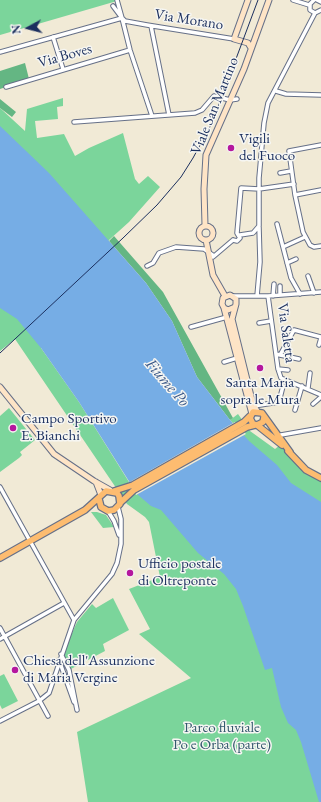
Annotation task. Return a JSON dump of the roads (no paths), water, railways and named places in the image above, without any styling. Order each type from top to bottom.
[{"type":"main road","points":[[234,39],[248,0]]},
{"type":"main road","name":"Viale San Martino","points":[[205,225],[204,188],[206,155],[230,100],[269,0]]},
{"type":"main road","name":"Via Morano","points":[[234,39],[248,44],[251,48]]},
{"type":"main road","points":[[205,225],[209,226],[213,231],[212,237],[206,240],[200,238],[198,232],[201,227],[205,225]]},
{"type":"main road","points":[[206,240],[213,275],[225,296]]},
{"type":"main road","points":[[225,296],[232,296],[236,304],[232,319],[253,412],[251,422],[276,439],[290,452]]},
{"type":"main road","points":[[85,510],[100,508],[114,510],[134,490],[246,425],[253,412],[222,302],[225,296]]},
{"type":"main road","points":[[224,308],[231,310],[236,304]]},
{"type":"main road","points":[[0,387],[54,454],[96,482],[114,490],[119,496],[121,503]]},
{"type":"main road","points":[[253,412],[262,413],[290,452],[306,470],[321,478]]},
{"type":"main road","points":[[0,558],[85,510],[100,497],[114,490],[133,485],[246,425],[262,424],[264,417]]},
{"type":"main road","points":[[96,482],[100,497],[99,503],[106,510]]},
{"type":"street","points":[[117,0],[130,50],[152,116]]},
{"type":"street","points":[[293,0],[309,6],[310,10],[316,13]]},
{"type":"street","points":[[309,6],[316,0],[321,2]]},
{"type":"street","points":[[113,6],[122,18]]},
{"type":"street","points":[[257,296],[261,256],[258,189],[265,113],[268,103],[276,91],[316,13],[321,10]]},
{"type":"street","points":[[0,52],[122,18]]},
{"type":"street","name":"Via Morano","points":[[122,18],[125,21],[151,26],[234,39]]},
{"type":"street","points":[[151,26],[169,115]]},
{"type":"street","points":[[53,37],[63,69]]},
{"type":"street","name":"Via Boves","points":[[6,87],[130,50]]},
{"type":"street","points":[[276,91],[286,94],[321,95]]},
{"type":"street","points":[[74,122],[199,112],[214,96],[230,100],[237,99]]},
{"type":"street","points":[[321,145],[289,151],[295,195],[304,237],[314,247],[321,246]]},
{"type":"street","points":[[280,172],[291,171]]},
{"type":"street","points":[[233,240],[238,241],[241,188],[258,189],[294,184]]},
{"type":"street","points":[[295,195],[321,190]]},
{"type":"street","points":[[277,224],[286,263],[291,278],[300,294]]},
{"type":"street","points":[[210,265],[214,256],[233,240],[233,235],[253,233],[259,226]]},
{"type":"street","points":[[283,247],[304,237]]},
{"type":"street","points":[[147,266],[153,263],[159,253],[176,247],[208,250],[214,256]]},
{"type":"street","points":[[286,263],[296,259]]},
{"type":"street","points":[[308,276],[314,293]]},
{"type":"street","name":"Via Saletta","points":[[274,284],[270,296],[271,321],[278,355],[278,369],[281,378],[285,383],[308,388],[321,396]]},
{"type":"street","points":[[280,286],[280,295]]},
{"type":"street","points":[[232,296],[270,296],[321,292]]},
{"type":"street","points":[[236,304],[247,297]]},
{"type":"street","points":[[190,327],[227,317]]},
{"type":"street","points":[[259,323],[271,321]]},
{"type":"street","points":[[299,359],[278,355],[294,330],[321,338],[319,345]]},
{"type":"street","points":[[224,362],[237,358]]},
{"type":"street","points":[[278,369],[288,370]]},
{"type":"street","points":[[308,388],[310,373]]},
{"type":"street","points":[[253,412],[279,402],[285,383]]},
{"type":"street","points":[[295,410],[302,386]]},
{"type":"street","points":[[313,404],[321,396]]},
{"type":"street","points":[[281,435],[321,428]]},
{"type":"street","points":[[0,487],[29,542],[74,620]]},
{"type":"street","points":[[0,721],[39,701],[49,694],[61,654],[74,620],[112,574],[117,563],[120,538],[121,503]]},
{"type":"street","points":[[106,510],[114,521],[120,538]]},
{"type":"street","points":[[0,638],[64,603]]},
{"type":"street","points":[[0,628],[48,716]]},
{"type":"street","points":[[59,660],[76,708],[69,670],[61,654]]},
{"type":"water","name":"Fiume Po","points":[[0,126],[49,173],[146,283],[172,321],[197,377],[230,420],[249,441],[277,465],[291,483],[321,502],[321,802],[319,802],[296,730],[288,723],[281,707],[272,668],[265,670],[236,589],[224,574],[198,553],[161,510],[151,506],[137,494],[79,402],[41,348],[17,319],[0,308]]},
{"type":"railway","points":[[0,353],[157,205],[181,177],[212,123],[258,0]]},
{"type":"place","name":"Vigili del Fuoco","points":[[231,148]]},
{"type":"place","name":"Santa Maria sopra le Mura","points":[[260,368]]},
{"type":"place","name":"Campo Sportivo E. Bianchi","points":[[13,428]]},
{"type":"place","name":"Ufficio postale di Oltreponte","points":[[130,573]]},
{"type":"place","name":"Chiesa dell'Assunzione di Maria Vergine","points":[[15,670]]},
{"type":"park label","name":"Parco fluviale Po e Orba (parte)","points":[[222,736]]}]
